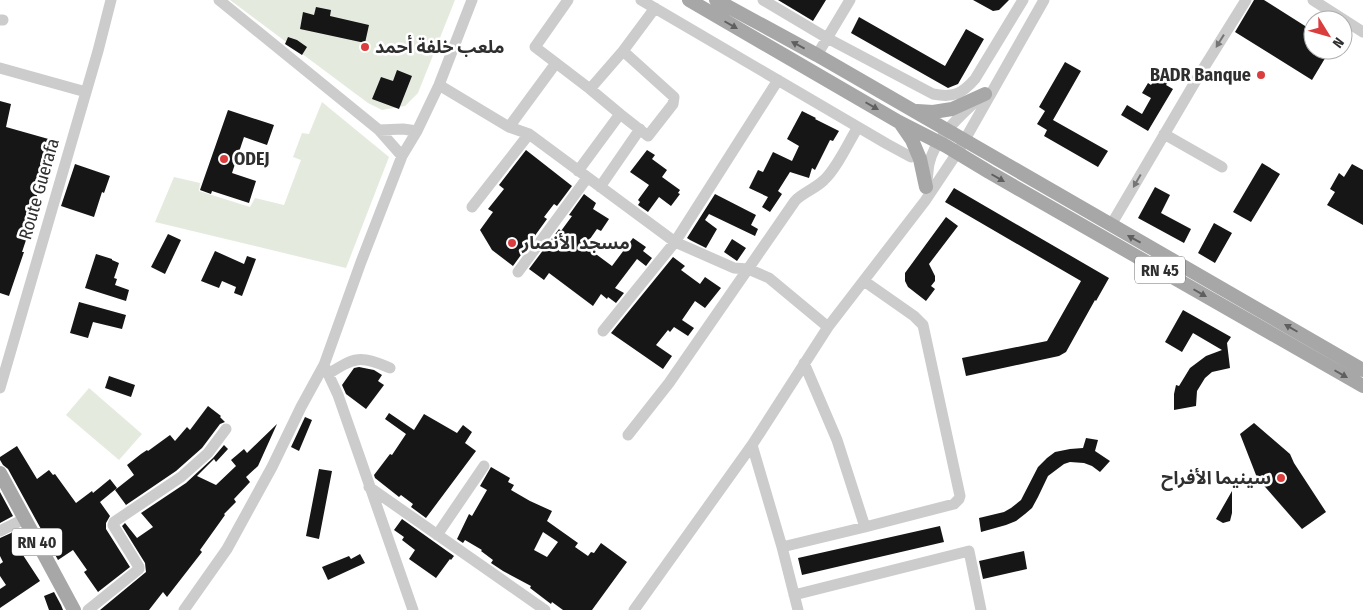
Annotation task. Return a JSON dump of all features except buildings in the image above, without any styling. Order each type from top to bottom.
[{"type":"main road","name":"RN 45","points":[[689,0],[899,122],[943,136],[964,140],[1363,370]]},
{"type":"main road","name":"RN 45","points":[[716,0],[737,5],[913,111],[943,136],[956,153],[1363,386]]},
{"type":"main road","points":[[913,111],[933,112],[952,109],[990,90]]},
{"type":"main road","points":[[899,122],[912,140],[922,164],[925,194]]},
{"type":"main road","points":[[1156,268],[1164,255]]},
{"type":"main road","name":"RN 40","points":[[0,473],[74,610]]},
{"type":"street","name":"Route Guerafa","points":[[0,388],[111,0]]},
{"type":"street","points":[[219,0],[379,130],[402,156]]},
{"type":"street","points":[[184,610],[227,549],[272,467],[301,407],[326,370],[361,262],[402,156],[417,131],[439,85],[472,0]]},
{"type":"street","points":[[568,0],[535,47],[648,136],[673,104],[674,97],[623,51]]},
{"type":"street","points":[[641,0],[858,127],[912,157],[918,154]]},
{"type":"street","points":[[763,0],[827,38],[933,94],[944,96],[956,94],[967,88],[975,79],[1023,0]]},
{"type":"street","points":[[818,55],[850,0]]},
{"type":"street","points":[[634,610],[752,445],[828,327],[956,153],[990,90],[1044,0]]},
{"type":"street","points":[[1111,225],[1198,76],[1246,0]]},
{"type":"street","points":[[1313,0],[1363,32]]},
{"type":"street","points":[[590,89],[623,51],[655,8]]},
{"type":"street","points":[[1012,20],[1027,31]]},
{"type":"street","points":[[509,128],[556,63]]},
{"type":"street","points":[[0,68],[86,92]]},
{"type":"street","points":[[603,331],[675,242],[778,80]]},
{"type":"street","points":[[439,85],[509,128],[529,134],[675,242],[734,268],[748,269],[769,278],[828,327]]},
{"type":"street","points":[[925,194],[929,163],[934,150],[954,122],[990,90]]},
{"type":"street","points":[[518,272],[620,114]]},
{"type":"street","points":[[628,435],[669,382],[795,201],[829,176],[858,127]]},
{"type":"street","points":[[379,130],[403,129],[417,131]]},
{"type":"street","points":[[600,187],[640,129]]},
{"type":"street","points":[[472,207],[529,134]]},
{"type":"street","points":[[1164,134],[1222,168]]},
{"type":"street","points":[[782,547],[954,504],[960,496],[923,325],[914,316],[864,280]]},
{"type":"street","points":[[326,370],[356,359],[365,359],[390,368]]},
{"type":"street","points":[[804,363],[837,440],[865,527]]},
{"type":"street","points":[[326,370],[338,395],[413,610]]},
{"type":"street","points":[[88,610],[139,569],[113,522],[187,472],[208,453],[226,429]]},
{"type":"street","points":[[752,445],[782,547],[798,610]]},
{"type":"street","points":[[438,535],[484,466]]},
{"type":"street","points":[[370,488],[545,610]]},
{"type":"street","points":[[0,531],[24,519]]},
{"type":"street","points":[[794,595],[969,551],[981,610]]},
{"type":"shaded area","name":"ملعب خلفة أحمد","points":[[230,0],[455,0],[418,93],[405,106],[382,110],[368,103]]},
{"type":"shaded area","points":[[322,102],[389,157],[346,268],[155,222],[174,177],[200,183],[199,191],[250,207],[255,198],[284,205],[301,160],[293,157],[302,133],[309,134]]},
{"type":"shaded area","points":[[89,388],[142,434],[119,460],[66,415]]},
{"type":"place","name":"ملعب خلفة أحمد","points":[[365,47]]},
{"type":"place","name":"BADR Banque","points":[[1261,75]]},
{"type":"place","name":"ODEJ","points":[[224,159]]},
{"type":"place","name":"مسجد الأنصار","points":[[512,243]]},
{"type":"place","name":"سينيما الأفراح","points":[[1281,478]]}]
